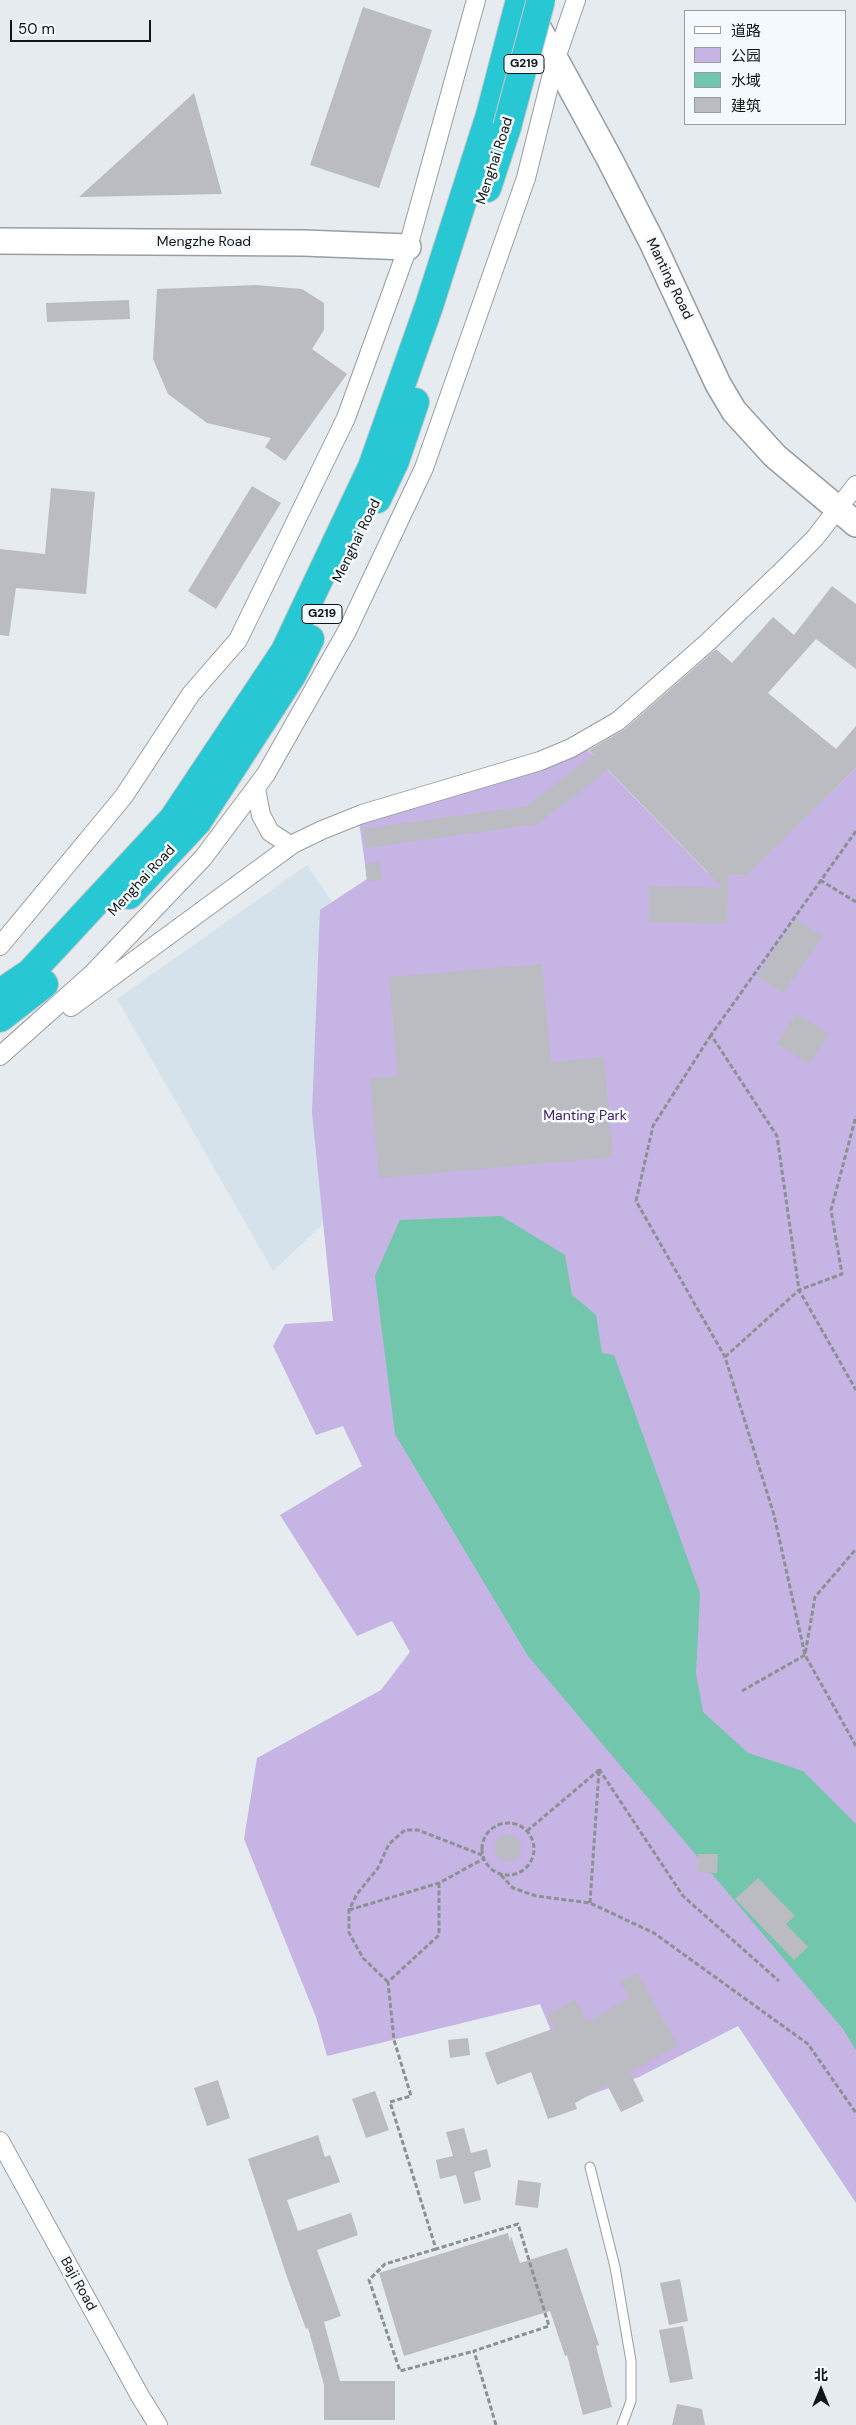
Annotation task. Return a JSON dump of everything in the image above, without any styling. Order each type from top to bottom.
[{"type":"highway","name":"Menghai Road","points":[[0,1018],[46,982],[197,822],[292,675],[395,461],[499,121],[521,0]]},
{"type":"highway","name":"Menghai Road","points":[[0,993],[30,973],[173,819],[285,651],[372,467],[429,306],[499,121],[542,0]]},
{"type":"street","points":[[0,946],[124,796],[191,694],[238,640],[346,418],[408,247],[476,0]]},
{"type":"street","name":"Manting Road","points":[[521,0],[556,58],[652,242],[718,384],[734,411],[775,456],[847,517]]},
{"type":"street","points":[[0,1058],[92,974],[203,858],[266,774],[347,631],[424,468],[526,178],[556,58],[576,0]]},
{"type":"street","name":"Mengzhe Road","points":[[0,241],[328,243],[408,247]]},
{"type":"street","points":[[0,1058],[290,846],[322,830],[362,814],[540,760],[600,733],[637,706],[786,568],[847,517],[856,485]]},
{"type":"street","points":[[256,789],[260,815],[270,832],[290,846]]},
{"type":"street","name":"Baji Road","points":[[0,2142],[140,2396],[158,2425]]},
{"type":"lane","points":[[590,2166],[613,2258],[631,2362],[631,2402],[622,2425]]},
{"type":"path","points":[[856,831],[711,1035],[653,1126],[636,1201],[725,1357],[774,1515],[805,1654],[856,1746]]},
{"type":"path","points":[[820,880],[856,902]]},
{"type":"path","points":[[711,1035],[777,1136],[799,1290],[856,1390]]},
{"type":"path","points":[[725,1357],[799,1290],[842,1274],[831,1210],[856,1116]]},
{"type":"path","points":[[742,1691],[805,1654],[815,1597],[856,1549]]},
{"type":"path","points":[[527,1831],[599,1769]]},
{"type":"path","points":[[590,1903],[599,1769]]},
{"type":"path","points":[[599,1769],[683,1896],[778,1981]]},
{"type":"path","points":[[483,1857],[482,1843],[485,1835],[498,1824],[514,1823],[527,1831],[533,1839],[534,1847],[530,1863],[518,1874],[502,1875]]},
{"type":"path","points":[[436,2249],[390,2102],[412,2096],[394,2040],[388,1982],[363,1958],[349,1933],[349,1910],[357,1894],[378,1868],[389,1844],[405,1830],[418,1830],[483,1857],[494,1871],[502,1875],[513,1888],[536,1896],[590,1903],[654,1933],[808,2044],[855,2110]]},
{"type":"path","points":[[349,1910],[439,1883],[483,1857]]},
{"type":"path","points":[[388,1982],[439,1935],[439,1883]]},
{"type":"path","points":[[518,2224],[549,2326],[474,2350],[400,2371],[370,2280],[385,2264],[518,2224]]},
{"type":"path","points":[[474,2350],[496,2425]]},
{"type":"shaded area","points":[[307,865],[339,912],[322,1225],[273,1271],[117,999]]},
{"type":"green space","name":"Manting Park","points":[[587,749],[708,873],[745,876],[856,768],[856,2203],[738,2026],[639,2077],[579,2099],[540,2004],[327,2056],[316,2017],[244,1839],[257,1758],[381,1690],[410,1652],[392,1621],[357,1636],[280,1515],[362,1466],[343,1426],[316,1435],[273,1346],[285,1324],[333,1321],[312,1113],[320,910],[367,879],[359,821]]},
{"type":"water","points":[[501,1216],[565,1255],[572,1295],[596,1315],[602,1353],[614,1355],[700,1593],[696,1673],[703,1712],[748,1753],[803,1771],[856,1824],[856,2050],[843,2029],[528,1656],[395,1434],[375,1276],[400,1220]]},
{"type":"building","points":[[363,7],[432,30],[379,188],[310,165]]},
{"type":"building","points":[[194,93],[222,194],[79,197]]},
{"type":"building","points":[[256,285],[302,289],[324,303],[324,330],[312,349],[347,374],[285,461],[265,447],[271,438],[207,423],[168,394],[153,359],[157,289]]},
{"type":"building","points":[[129,300],[130,319],[47,322],[46,303]]},
{"type":"building","points":[[252,486],[281,503],[216,609],[188,591]]},
{"type":"building","points":[[51,488],[95,492],[86,594],[16,588],[9,636],[0,635],[0,549],[45,554]]},
{"type":"building","points":[[832,586],[856,604],[856,669],[816,639],[768,693],[836,749],[856,726],[856,768],[746,876],[728,875],[727,924],[649,922],[649,886],[723,888],[608,770],[537,824],[366,848],[363,829],[527,806],[593,755],[589,750],[625,729],[716,649],[732,663],[773,617],[794,635]]},
{"type":"building","points":[[379,862],[382,880],[367,881],[365,864]]},
{"type":"building","points":[[796,919],[822,937],[783,993],[757,976]]},
{"type":"building","points":[[542,964],[551,1062],[604,1057],[613,1157],[379,1178],[370,1079],[398,1076],[389,977]]},
{"type":"building","points":[[796,1014],[829,1034],[809,1064],[777,1044]]},
{"type":"building","points":[[508,1835],[517,1839],[521,1848],[517,1857],[508,1861],[499,1857],[495,1848],[499,1839]]},
{"type":"building","points":[[698,1854],[718,1854],[717,1873],[697,1872]]},
{"type":"building","points":[[758,1878],[795,1916],[786,1924],[808,1947],[794,1960],[735,1899]]},
{"type":"building","points":[[637,1973],[678,2046],[630,2072],[644,2101],[621,2112],[607,2085],[575,2103],[577,2109],[548,2119],[531,2072],[497,2085],[485,2053],[555,2028],[547,2015],[575,2000],[587,2022],[630,1998],[620,1981]]},
{"type":"building","points":[[468,2038],[470,2055],[450,2058],[448,2040]]},
{"type":"building","points":[[218,2080],[230,2118],[207,2126],[194,2088]]},
{"type":"building","points":[[375,2091],[389,2130],[366,2138],[352,2099]]},
{"type":"building","points":[[464,2128],[471,2153],[487,2149],[491,2167],[474,2172],[481,2200],[464,2204],[456,2175],[440,2179],[436,2160],[453,2156],[446,2132]]},
{"type":"building","points":[[318,2135],[325,2157],[330,2155],[340,2182],[287,2200],[298,2231],[351,2213],[358,2235],[317,2250],[341,2316],[324,2322],[340,2381],[395,2381],[395,2420],[324,2420],[324,2385],[308,2328],[306,2329],[287,2277],[248,2159]]},
{"type":"building","points":[[518,2180],[541,2183],[538,2208],[515,2205]]},
{"type":"building","points":[[508,2233],[510,2242],[511,2236],[520,2263],[567,2248],[599,2345],[596,2346],[612,2407],[583,2415],[567,2355],[565,2356],[550,2311],[404,2356],[379,2273]]},
{"type":"building","points":[[680,2279],[688,2321],[669,2325],[660,2283]]},
{"type":"building","points":[[683,2326],[693,2379],[670,2383],[659,2330]]},
{"type":"building","points":[[677,2404],[702,2409],[705,2425],[672,2425]]}]
